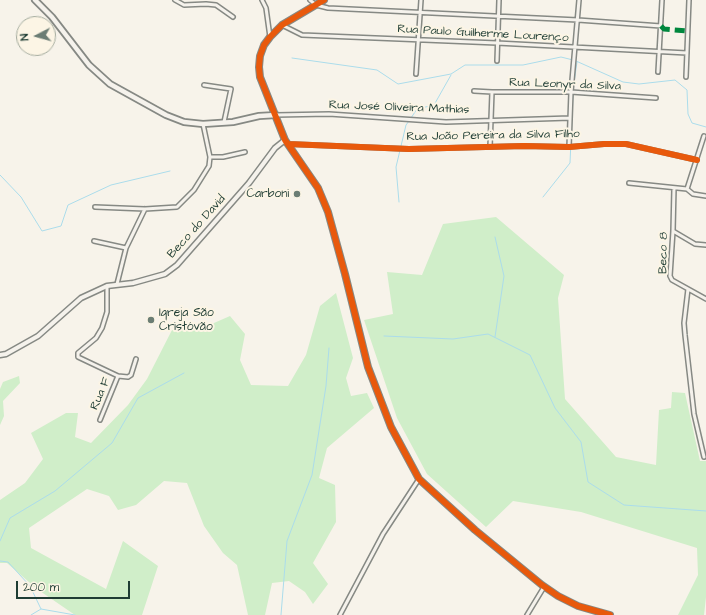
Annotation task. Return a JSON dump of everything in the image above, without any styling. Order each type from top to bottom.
[{"type":"main road","points":[[35,0],[52,17],[89,65],[110,84],[166,115],[184,122],[203,124],[276,115]]},
{"type":"main road","points":[[324,0],[282,25],[270,37],[262,51],[259,67],[260,77],[287,142],[318,188],[328,212],[368,367],[391,427],[419,479],[475,530],[558,596],[578,606],[606,615]]},
{"type":"street","points":[[175,0],[184,5],[216,5],[233,17]]},
{"type":"street","points":[[262,0],[266,8],[270,37]]},
{"type":"street","points":[[310,0],[316,5],[328,8],[578,20],[661,26]]},
{"type":"street","points":[[416,74],[421,0]]},
{"type":"street","points":[[497,61],[499,0]]},
{"type":"street","points":[[569,147],[571,92],[580,0]]},
{"type":"street","points":[[658,72],[662,0]]},
{"type":"street","points":[[686,78],[689,0]]},
{"type":"street","name":"Rua Paulo Guilherme Lourenço","points":[[282,25],[302,36],[497,43],[687,53]]},
{"type":"street","points":[[204,85],[231,89],[224,122]]},
{"type":"street","name":"Rua Leonyr da Silva","points":[[474,91],[571,92],[656,98]]},
{"type":"street","points":[[490,147],[492,92]]},
{"type":"street","name":"Rua José Oliveira Mathias","points":[[276,115],[329,114],[440,121],[570,118]]},
{"type":"street","points":[[95,207],[145,209],[177,207],[194,190],[209,166],[210,157],[203,124]]},
{"type":"street","points":[[687,189],[704,136]]},
{"type":"street","name":"Rua João Pereira da Silva Filho","points":[[287,142],[409,149],[524,146],[569,147],[626,144],[697,160]]},
{"type":"street","name":"Beco do David","points":[[0,355],[6,354],[38,336],[82,298],[107,286],[133,283],[165,274],[177,265],[249,183],[275,148],[287,142]]},
{"type":"street","points":[[210,157],[223,157],[245,152]]},
{"type":"street","points":[[628,183],[687,189],[693,194],[706,196]]},
{"type":"street","name":"Beco 8","points":[[674,188],[670,276],[672,280],[706,300]]},
{"type":"street","points":[[117,284],[126,248],[145,209]]},
{"type":"street","points":[[673,231],[695,244],[706,245]]},
{"type":"street","points":[[94,241],[126,248]]},
{"type":"street","points":[[107,286],[107,312],[102,328],[96,338],[77,355],[85,361],[118,376],[130,377],[136,358]]},
{"type":"street","points":[[688,289],[684,335],[694,414],[704,456]]},
{"type":"street","name":"Rua F","points":[[100,420],[118,376]]},
{"type":"street","points":[[340,615],[383,534],[419,479]]},
{"type":"street","points":[[527,615],[544,586]]},
{"type":"green space","points":[[496,217],[564,275],[558,298],[565,399],[616,457],[656,465],[659,410],[671,408],[672,392],[685,393],[700,461],[706,461],[706,597],[704,615],[678,615],[698,575],[697,548],[581,512],[513,501],[486,527],[427,474],[397,418],[364,320],[393,314],[387,272],[422,275],[443,224]]},
{"type":"green space","points":[[336,293],[353,358],[346,378],[351,396],[367,393],[374,408],[327,448],[319,478],[335,485],[336,522],[313,563],[328,584],[313,604],[305,592],[289,581],[272,583],[265,615],[248,615],[237,565],[223,553],[204,526],[187,483],[164,481],[136,505],[118,510],[109,496],[87,489],[29,528],[31,548],[106,589],[123,541],[158,566],[142,615],[75,615],[37,589],[7,563],[0,563],[0,500],[25,483],[43,459],[31,433],[66,413],[78,413],[75,437],[91,443],[128,405],[147,379],[172,330],[198,330],[230,316],[245,334],[240,360],[251,385],[288,386],[306,355],[320,306]]},
{"type":"green space","points":[[19,376],[20,383],[3,401],[4,416],[0,425],[0,389],[3,382]]},
{"type":"waterway","points":[[292,58],[377,70],[398,84],[451,74],[465,65],[523,65],[561,57],[573,60]]},
{"type":"waterway","points":[[576,61],[623,82],[639,84],[675,80],[687,90],[688,114],[692,123],[706,127]]},
{"type":"waterway","points":[[573,90],[577,62]]},
{"type":"waterway","points":[[411,118],[417,109],[434,105],[451,75]]},
{"type":"waterway","points":[[543,197],[570,163],[573,94]]},
{"type":"waterway","points":[[399,202],[396,167],[406,125],[409,121]]},
{"type":"waterway","points":[[0,175],[21,197],[42,231],[61,226],[68,205],[111,185],[170,171]]},
{"type":"waterway","points":[[495,237],[504,276],[495,337]]},
{"type":"waterway","points":[[384,336],[453,339],[488,334],[530,355],[555,408],[581,442],[588,482],[624,505],[706,511]]},
{"type":"waterway","points":[[281,615],[287,541],[312,475],[326,386],[329,348]]},
{"type":"waterway","points":[[0,541],[10,518],[55,491],[112,443],[138,398],[184,373]]},
{"type":"waterway","points":[[0,561],[8,562],[30,586],[41,609],[75,615]]},
{"type":"waterway","points":[[31,615],[41,609]]},
{"type":"marked path","points":[[661,26],[664,29],[688,31]]},
{"type":"cycle path","points":[[324,0],[282,25],[270,37],[264,45],[260,56],[260,77],[285,140],[318,188],[328,212],[368,367],[391,427],[419,479],[475,530],[542,585],[558,596],[578,606],[610,615]]},
{"type":"cycle path","points":[[288,144],[409,149],[524,146],[569,147],[626,144],[697,160]]},
{"type":"place","name":"Carboni","points":[[297,194]]},
{"type":"place","name":"Igreja São Cristóvão","points":[[151,320]]}]
